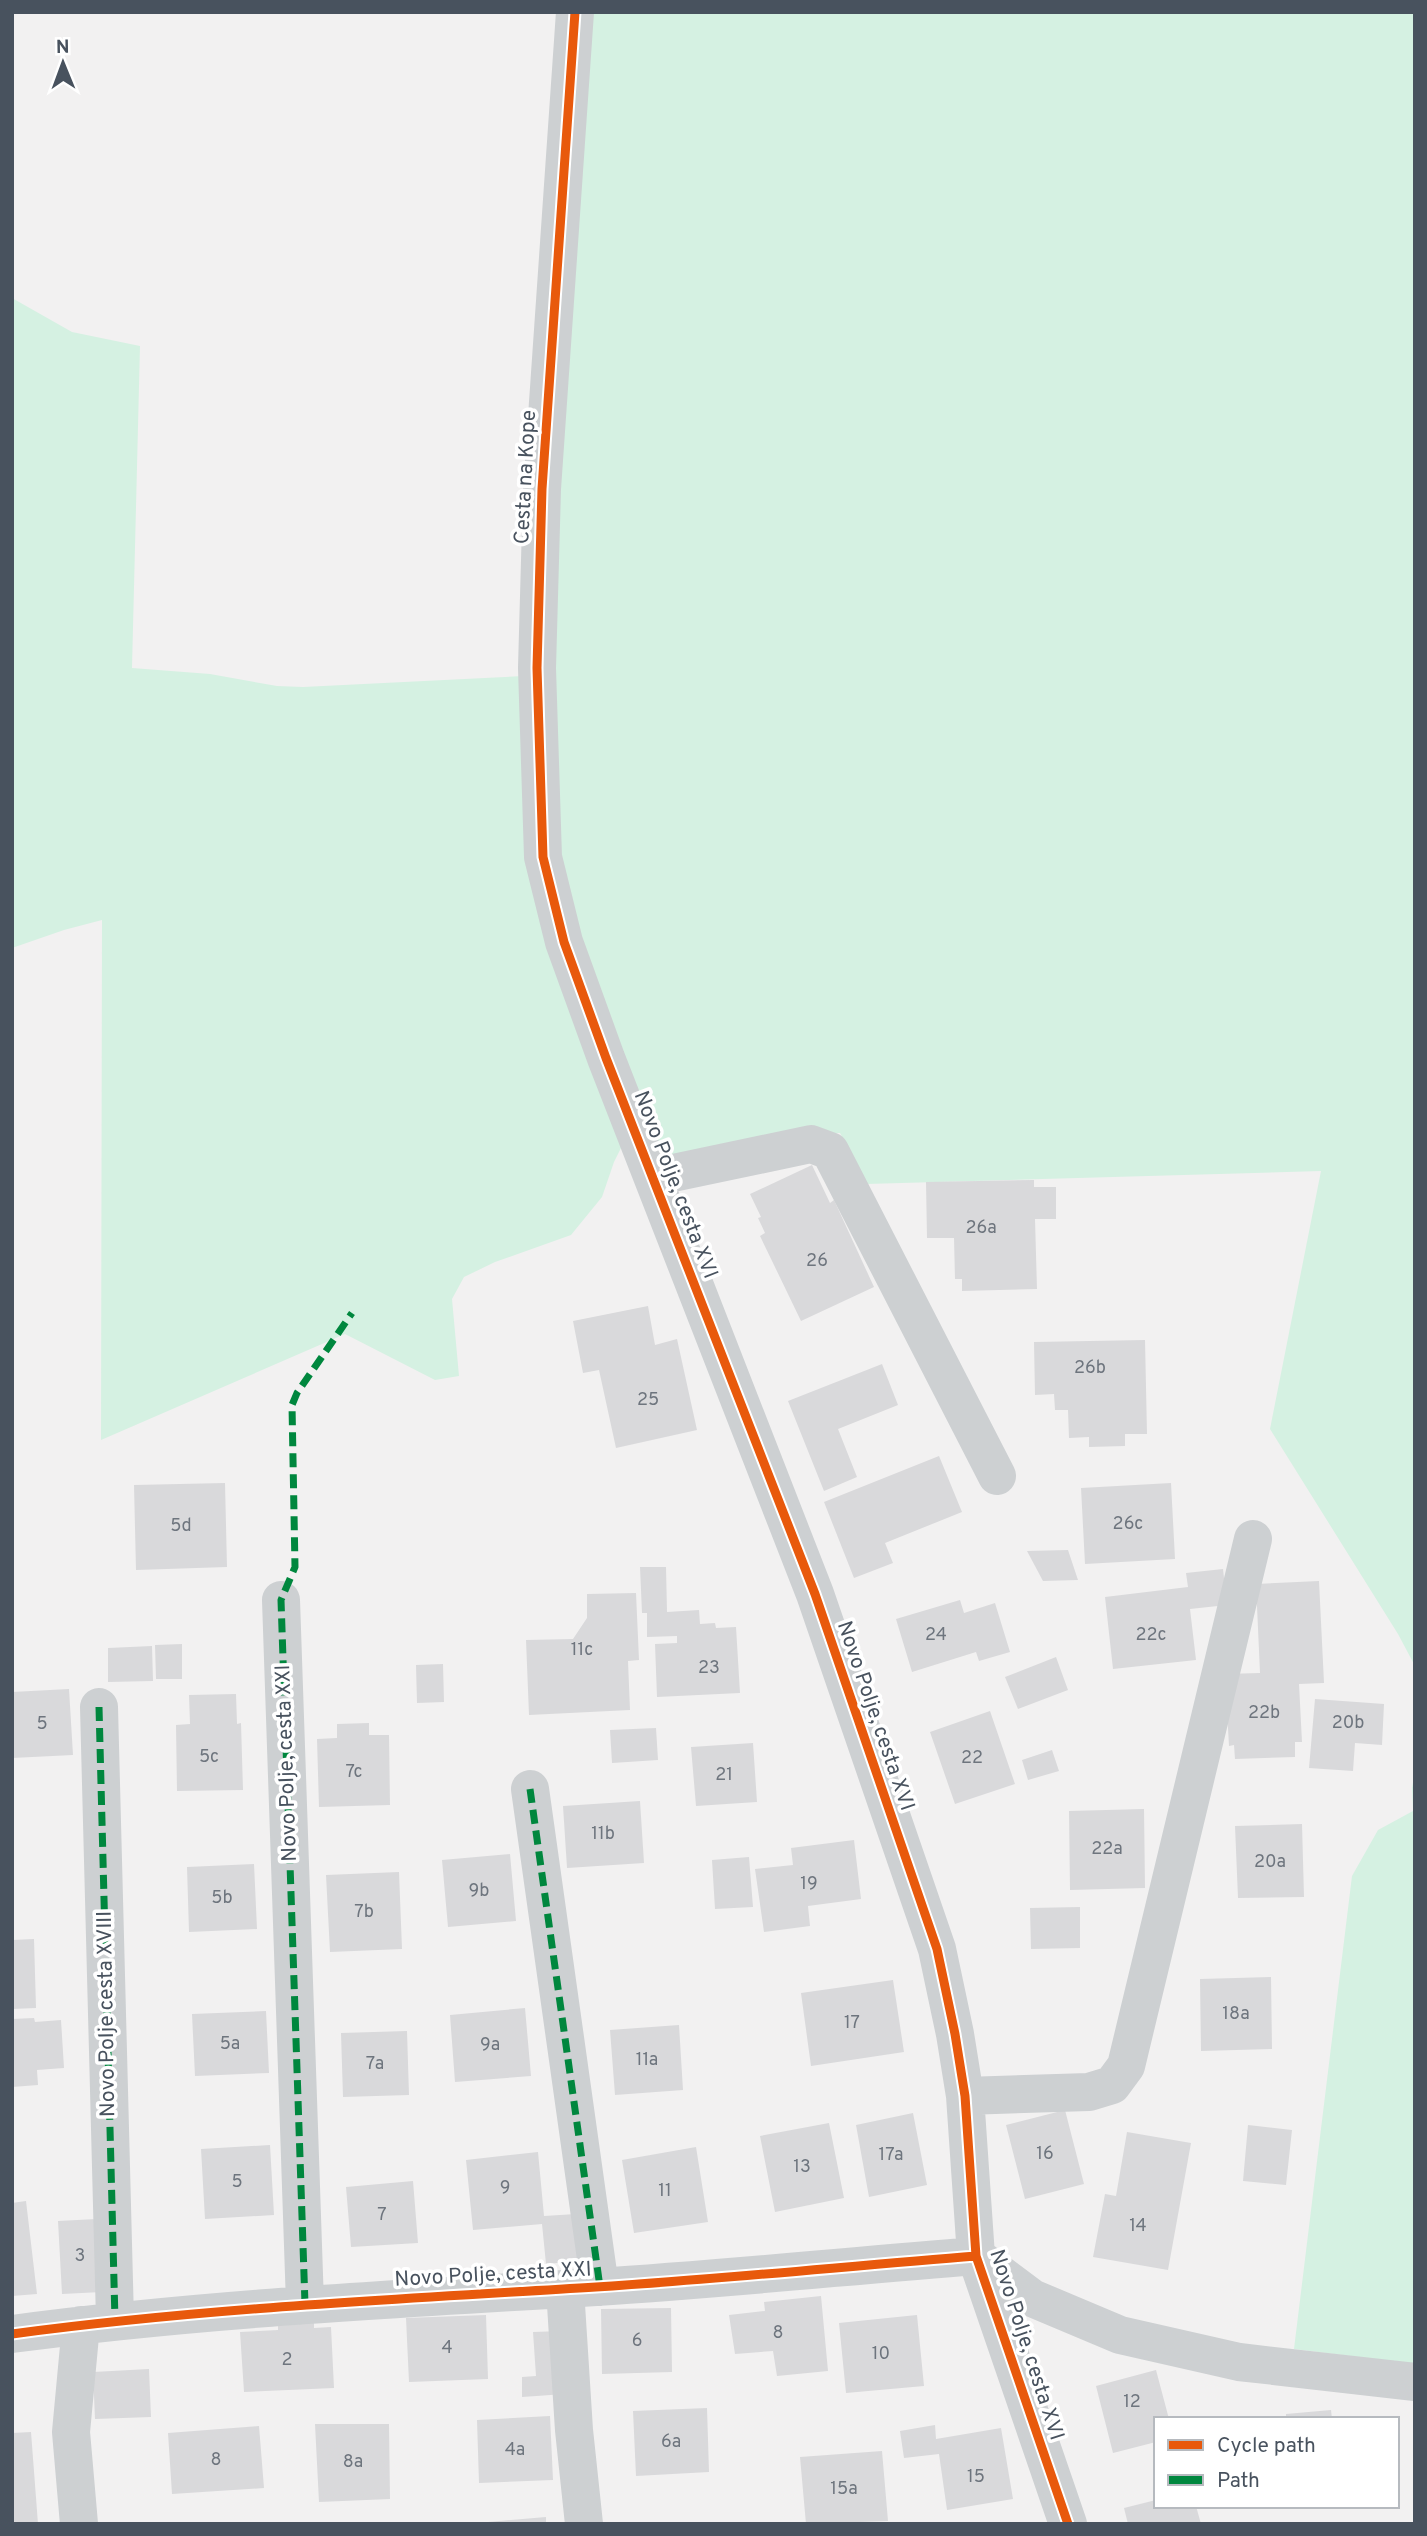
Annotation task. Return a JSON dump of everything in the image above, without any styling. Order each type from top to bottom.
[{"type":"street","name":"Cesta na Kope","points":[[564,942],[543,857],[537,668],[542,489],[575,12]]},
{"type":"street","name":"Novo Polje, cesta XVI","points":[[564,942],[815,1594],[937,1949],[965,2096],[976,2256],[1068,2524]]},
{"type":"street","points":[[654,1177],[811,1144],[830,1151],[997,1476]]},
{"type":"street","points":[[965,2096],[1089,2092],[1112,2085],[1126,2066],[1254,1539]]},
{"type":"street","name":"Novo Polje, cesta XXI","points":[[281,1600],[305,2304]]},
{"type":"street","name":"Novo Polje cesta XVIII","points":[[79,2524],[71,2432],[98,2322],[99,1707]]},
{"type":"street","points":[[530,1789],[582,2288],[574,2430],[584,2524]]},
{"type":"street","points":[[976,2256],[1032,2298],[1121,2335],[1239,2362],[1415,2382]]},
{"type":"street","name":"Novo Polje, cesta XXI","points":[[12,2334],[98,2322],[305,2304],[582,2288],[976,2256]]},
{"type":"green space","points":[[587,12],[1415,12],[1415,1666],[1398,1634],[1270,1429],[1321,1171],[866,1184],[840,1133],[794,1135],[676,1160],[654,1148],[557,870],[549,647]]},
{"type":"green space","points":[[12,298],[72,332],[140,346],[132,668],[210,674],[277,686],[303,687],[524,676],[531,844],[626,1138],[602,1197],[571,1235],[495,1262],[464,1277],[452,1299],[459,1376],[435,1380],[345,1334],[101,1440],[102,920],[12,948]]},
{"type":"green space","points":[[1415,1771],[1415,2364],[1294,2349],[1352,1876],[1378,1830],[1413,1811],[1412,1788]]},
{"type":"building","points":[[812,1165],[830,1203],[834,1200],[874,1287],[801,1321],[760,1236],[765,1233],[750,1194]]},
{"type":"building","points":[[1034,1180],[1034,1187],[1056,1187],[1056,1219],[1035,1219],[1037,1289],[962,1291],[962,1279],[955,1279],[954,1238],[927,1238],[926,1182]]},
{"type":"building","points":[[648,1306],[655,1345],[677,1339],[697,1430],[616,1448],[599,1370],[583,1373],[573,1321]]},
{"type":"building","points":[[1145,1340],[1147,1434],[1125,1434],[1125,1446],[1089,1447],[1089,1437],[1069,1438],[1068,1410],[1055,1410],[1054,1394],[1035,1395],[1034,1342]]},
{"type":"building","points":[[882,1364],[898,1405],[838,1429],[857,1477],[824,1491],[788,1401]]},
{"type":"building","points":[[939,1456],[962,1512],[885,1543],[893,1563],[854,1578],[824,1502]]},
{"type":"building","points":[[225,1483],[227,1567],[136,1570],[134,1485]]},
{"type":"building","points":[[1171,1483],[1175,1559],[1085,1564],[1081,1488]]},
{"type":"building","points":[[1068,1550],[1078,1580],[1043,1581],[1027,1551]]},
{"type":"building","points":[[640,1567],[666,1567],[667,1612],[699,1610],[700,1624],[715,1623],[716,1628],[736,1627],[740,1693],[657,1697],[655,1644],[677,1643],[677,1636],[647,1637],[647,1613],[642,1613]]},
{"type":"building","points":[[1223,1569],[1227,1605],[1190,1609],[1196,1660],[1113,1669],[1105,1597],[1188,1587],[1186,1573]]},
{"type":"building","points":[[1319,1581],[1324,1683],[1299,1684],[1302,1742],[1295,1742],[1295,1757],[1235,1759],[1234,1745],[1229,1746],[1225,1674],[1260,1673],[1256,1584]]},
{"type":"building","points":[[636,1593],[639,1660],[628,1661],[630,1710],[529,1715],[526,1640],[573,1639],[587,1618],[587,1594]]},
{"type":"building","points":[[960,1600],[964,1613],[995,1603],[1010,1652],[979,1661],[976,1652],[912,1672],[896,1619]]},
{"type":"building","points":[[182,1644],[182,1679],[156,1679],[155,1645]]},
{"type":"building","points":[[152,1646],[153,1681],[108,1682],[108,1648]]},
{"type":"building","points":[[1056,1657],[1068,1690],[1018,1709],[1005,1677]]},
{"type":"building","points":[[443,1664],[444,1702],[417,1703],[416,1665]]},
{"type":"building","points":[[69,1689],[73,1755],[12,1758],[12,1692]]},
{"type":"building","points":[[236,1694],[237,1724],[241,1723],[243,1790],[177,1791],[176,1725],[190,1724],[189,1695]]},
{"type":"building","points":[[1315,1699],[1384,1704],[1382,1745],[1355,1743],[1353,1771],[1309,1768]]},
{"type":"building","points":[[990,1711],[1015,1784],[955,1804],[930,1732]]},
{"type":"building","points":[[369,1723],[369,1735],[389,1735],[390,1805],[319,1807],[317,1739],[337,1738],[337,1724]]},
{"type":"building","points":[[656,1728],[658,1760],[612,1763],[610,1730]]},
{"type":"building","points":[[753,1743],[757,1802],[696,1806],[691,1747]]},
{"type":"building","points":[[1052,1750],[1059,1771],[1028,1780],[1022,1760]]},
{"type":"building","points":[[640,1801],[644,1863],[567,1868],[563,1806]]},
{"type":"building","points":[[1144,1809],[1145,1888],[1070,1890],[1069,1811]]},
{"type":"building","points":[[1302,1824],[1304,1897],[1238,1898],[1235,1826]]},
{"type":"building","points":[[854,1840],[861,1899],[808,1906],[810,1926],[764,1932],[755,1869],[793,1865],[791,1848]]},
{"type":"building","points":[[510,1854],[516,1921],[448,1927],[442,1860]]},
{"type":"building","points":[[749,1857],[753,1907],[715,1909],[712,1860]]},
{"type":"building","points":[[254,1864],[257,1929],[189,1932],[187,1867]]},
{"type":"building","points":[[399,1872],[402,1949],[330,1952],[326,1875]]},
{"type":"building","points":[[1080,1907],[1080,1948],[1031,1949],[1030,1908]]},
{"type":"building","points":[[34,1939],[36,2008],[12,2009],[12,1940]]},
{"type":"building","points":[[1271,1977],[1272,2049],[1201,2051],[1200,1979]]},
{"type":"building","points":[[893,1980],[904,2052],[811,2066],[801,1993]]},
{"type":"building","points":[[525,2008],[531,2076],[455,2082],[450,2015]]},
{"type":"building","points":[[266,2011],[269,2073],[195,2076],[192,2014]]},
{"type":"building","points":[[34,2018],[35,2022],[61,2020],[64,2068],[37,2070],[38,2085],[12,2087],[12,2019]]},
{"type":"building","points":[[679,2025],[683,2090],[615,2095],[610,2030]]},
{"type":"building","points":[[407,2031],[409,2095],[343,2097],[341,2033]]},
{"type":"building","points":[[1065,2110],[1084,2184],[1025,2199],[1006,2125]]},
{"type":"building","points":[[913,2113],[927,2185],[869,2197],[856,2125]]},
{"type":"building","points":[[829,2123],[844,2198],[775,2212],[760,2136]]},
{"type":"building","points":[[1248,2125],[1292,2130],[1286,2185],[1243,2181]]},
{"type":"building","points":[[1127,2132],[1191,2143],[1168,2270],[1093,2257],[1105,2194],[1116,2196]]},
{"type":"building","points":[[270,2145],[274,2215],[205,2219],[201,2149]]},
{"type":"building","points":[[696,2147],[708,2222],[634,2233],[622,2160]]},
{"type":"building","points":[[538,2152],[544,2216],[576,2214],[580,2261],[546,2264],[542,2224],[473,2230],[466,2160]]},
{"type":"building","points":[[413,2181],[418,2243],[351,2247],[346,2187]]},
{"type":"building","points":[[26,2201],[37,2294],[12,2296],[12,2203]]},
{"type":"building","points":[[97,2219],[101,2292],[62,2294],[58,2221]]},
{"type":"building","points":[[821,2296],[828,2371],[777,2376],[773,2351],[735,2354],[729,2315],[765,2311],[764,2302]]},
{"type":"building","points":[[671,2308],[672,2372],[602,2374],[601,2309]]},
{"type":"building","points":[[486,2315],[488,2379],[409,2382],[406,2318]]},
{"type":"building","points":[[917,2315],[924,2386],[846,2393],[839,2323]]},
{"type":"building","points":[[314,2319],[314,2328],[331,2327],[334,2388],[244,2392],[240,2332],[278,2330],[278,2320]]},
{"type":"building","points":[[562,2331],[565,2394],[522,2397],[522,2377],[536,2376],[533,2332]]},
{"type":"building","points":[[149,2369],[151,2417],[95,2419],[93,2372]]},
{"type":"building","points":[[1156,2370],[1168,2417],[1154,2417],[1154,2443],[1113,2453],[1096,2386]]},
{"type":"building","points":[[707,2408],[709,2472],[636,2476],[633,2411]]},
{"type":"building","points":[[1331,2410],[1332,2417],[1286,2417],[1286,2414]]},
{"type":"building","points":[[550,2416],[553,2480],[479,2483],[477,2420]]},
{"type":"building","points":[[315,2424],[389,2424],[390,2499],[319,2502]]},
{"type":"building","points":[[935,2425],[936,2439],[1001,2428],[1013,2499],[947,2510],[939,2454],[904,2458],[900,2431]]},
{"type":"building","points":[[259,2426],[264,2488],[172,2494],[168,2433]]},
{"type":"building","points":[[31,2432],[38,2524],[12,2524],[12,2433]]},
{"type":"building","points":[[882,2451],[888,2521],[806,2524],[800,2457]]},
{"type":"building","points":[[1154,2500],[1154,2508],[1197,2508],[1201,2524],[1128,2524],[1124,2508]]},
{"type":"building","points":[[546,2517],[546,2524],[488,2524],[488,2522]]},
{"type":"marked path","points":[[305,2304],[281,1600],[295,1567],[292,1405],[297,1393],[352,1313]]},
{"type":"marked path","points":[[99,1707],[115,2320]]},
{"type":"marked path","points":[[530,1789],[600,2287]]},
{"type":"cycle path","points":[[575,12],[542,489],[537,668],[543,857],[564,942],[606,1058],[815,1594],[937,1949],[965,2096],[976,2256],[1068,2524]]},
{"type":"cycle path","points":[[12,2334],[231,2311],[644,2284],[976,2256]]}]
